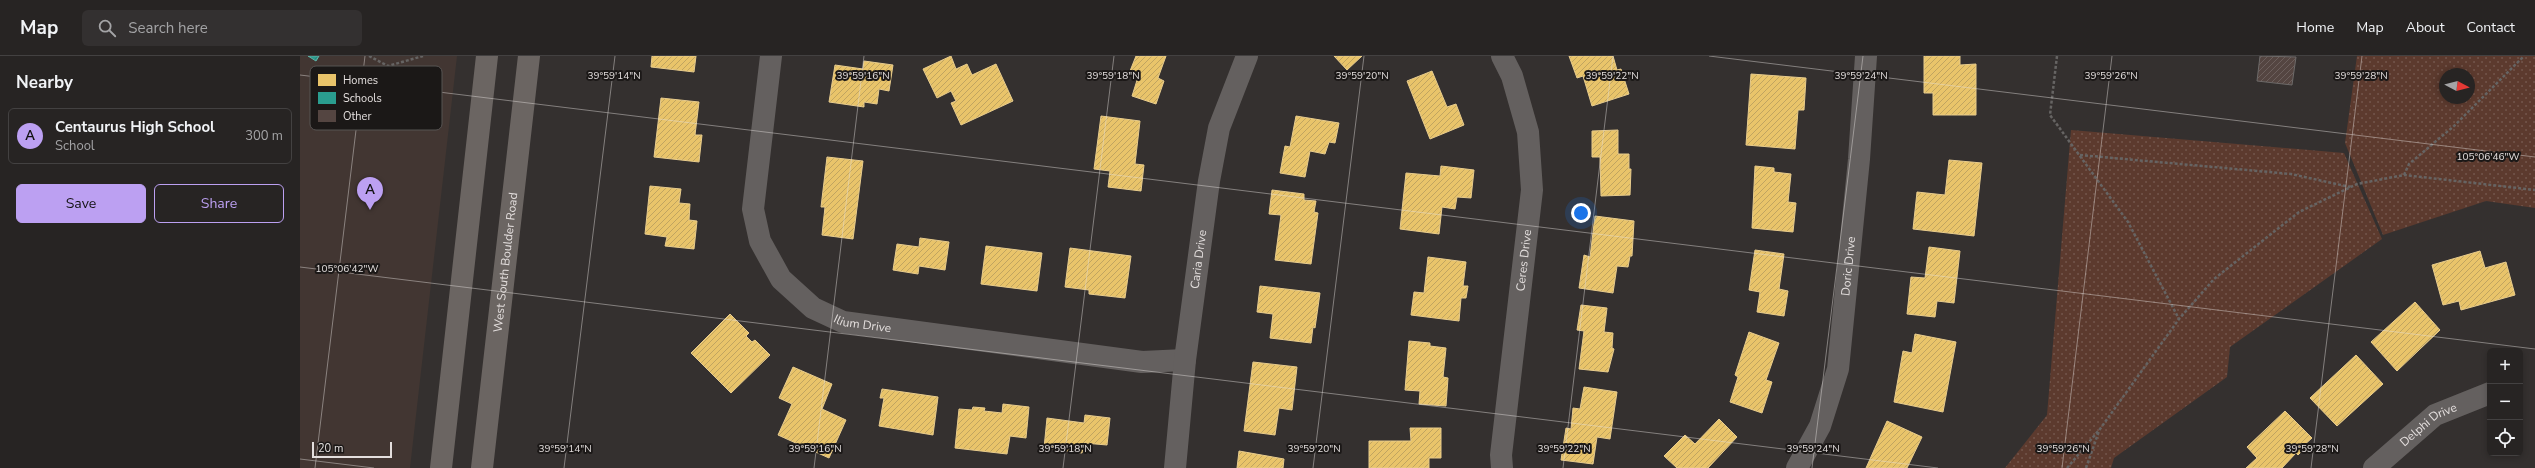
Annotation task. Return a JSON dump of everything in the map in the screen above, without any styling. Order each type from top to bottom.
[{"type":"main road","points":[[441,468],[487,56]]},
{"type":"main road","name":"West South Boulder Road","points":[[482,468],[529,56]]},
{"type":"street","name":"Ilium Drive","points":[[770,56],[753,209],[760,241],[781,279],[813,308],[843,322],[1142,362],[1185,360]]},
{"type":"street","name":"Caria Drive","points":[[1175,468],[1185,360],[1209,181],[1220,128],[1247,56]]},
{"type":"street","name":"Ceres Drive","points":[[1502,56],[1512,76],[1528,132],[1532,190],[1501,456],[1502,468]]},
{"type":"street","name":"Doric Drive","points":[[1797,468],[1820,426],[1838,369],[1858,159],[1866,56]]},
{"type":"street","name":"Delphi Drive","points":[[2374,468],[2435,415],[2487,394]]},
{"type":"path","points":[[369,56],[388,66],[423,56]]},
{"type":"path","points":[[2057,56],[2050,115],[2128,222],[2179,319]]},
{"type":"path","points":[[2404,175],[2409,164],[2454,126],[2524,56]]},
{"type":"path","points":[[2080,155],[2291,174],[2350,188]]},
{"type":"path","points":[[2067,468],[2100,429],[2179,319],[2214,279],[2299,212],[2350,188],[2404,175],[2535,190]]},
{"type":"path","points":[[2086,468],[2100,429]]},
{"type":"shaded area","points":[[300,56],[457,56],[410,468],[300,468]]},
{"type":"shaded area","points":[[2357,56],[2535,56],[2535,208],[2486,201],[2383,235],[2345,143]]},
{"type":"shaded area","points":[[2071,130],[2344,153],[2382,239],[2230,347],[2227,377],[2114,458],[2111,468],[2005,468],[2047,415]]},
{"type":"building: Homes","points":[[652,56],[696,56],[694,72],[651,67]]},
{"type":"building: Homes","points":[[951,56],[956,69],[967,64],[972,75],[996,64],[1013,101],[961,125],[951,103],[956,101],[951,91],[937,98],[923,69]]},
{"type":"building: Homes","points":[[1136,56],[1166,56],[1158,78],[1164,81],[1156,104],[1132,96],[1139,74],[1130,71]]},
{"type":"building: Homes","points":[[1334,56],[1362,56],[1347,70]]},
{"type":"building: Homes","points":[[1569,56],[1613,56],[1617,70],[1621,69],[1629,94],[1592,106],[1583,76],[1577,78]]},
{"type":"building: Homes","points":[[1924,56],[1960,56],[1960,65],[1976,64],[1976,115],[1933,115],[1933,93],[1924,93]]},
{"type":"building: Homes","points":[[864,61],[893,65],[889,91],[879,89],[877,104],[864,102],[864,107],[829,102],[835,65],[863,69]]},
{"type":"building: Homes","points":[[1432,71],[1447,107],[1456,104],[1464,125],[1430,139],[1407,81]]},
{"type":"building: Homes","points":[[1751,74],[1806,78],[1804,110],[1798,110],[1795,149],[1746,145]]},
{"type":"building: Homes","points":[[661,98],[699,102],[695,135],[702,135],[699,162],[654,157]]},
{"type":"building: Homes","points":[[1101,116],[1140,121],[1135,164],[1144,165],[1141,191],[1108,187],[1110,171],[1094,169]]},
{"type":"building: Homes","points":[[1296,116],[1339,123],[1335,143],[1329,142],[1325,154],[1310,151],[1305,177],[1280,173],[1285,146],[1290,147]]},
{"type":"building: Homes","points":[[1618,130],[1618,154],[1629,154],[1629,169],[1631,169],[1630,195],[1601,196],[1600,157],[1592,157],[1592,131]]},
{"type":"building: Homes","points":[[827,157],[863,161],[853,239],[822,235],[825,207],[821,207]]},
{"type":"building: Homes","points":[[1949,160],[1982,163],[1974,236],[1913,229],[1917,192],[1945,195]]},
{"type":"building: Homes","points":[[1441,166],[1474,170],[1471,198],[1457,197],[1455,209],[1442,207],[1439,234],[1400,229],[1406,173],[1440,176]]},
{"type":"building: Homes","points":[[1755,166],[1774,168],[1774,172],[1791,174],[1788,202],[1796,203],[1793,232],[1752,228]]},
{"type":"building: Homes","points":[[650,186],[681,189],[679,203],[690,204],[689,220],[697,221],[694,249],[665,246],[667,237],[645,234]]},
{"type":"building: Homes","points":[[1272,190],[1304,194],[1304,200],[1316,201],[1314,212],[1318,213],[1311,264],[1275,260],[1281,215],[1269,214]]},
{"type":"building: Homes","points":[[1595,216],[1634,221],[1632,256],[1630,256],[1628,267],[1617,266],[1613,293],[1579,288],[1584,255],[1590,257]]},
{"type":"building: Homes","points":[[920,238],[949,242],[945,270],[919,266],[918,274],[893,270],[897,244],[919,247]]},
{"type":"building: Homes","points":[[986,246],[1042,253],[1037,291],[981,284]]},
{"type":"building: Homes","points":[[1929,247],[1960,251],[1954,303],[1937,301],[1935,317],[1907,314],[1911,277],[1925,278]]},
{"type":"building: Homes","points":[[1070,248],[1131,256],[1125,298],[1089,294],[1089,290],[1065,287]]},
{"type":"building: Homes","points":[[1755,250],[1784,254],[1779,289],[1788,291],[1784,316],[1757,312],[1760,292],[1749,290]]},
{"type":"building: Homes","points":[[2480,251],[2485,268],[2506,262],[2515,295],[2461,310],[2459,301],[2443,305],[2432,265]]},
{"type":"building: Homes","points":[[1428,257],[1466,262],[1463,286],[1468,286],[1466,298],[1461,298],[1459,321],[1411,315],[1414,292],[1424,293]]},
{"type":"building: Homes","points":[[1260,286],[1320,293],[1315,328],[1313,327],[1311,343],[1270,338],[1273,314],[1257,312]]},
{"type":"building: Homes","points":[[2415,302],[2440,330],[2397,371],[2371,342]]},
{"type":"building: Homes","points":[[1581,305],[1607,308],[1604,332],[1613,333],[1612,348],[1614,349],[1608,372],[1579,369],[1584,331],[1577,330]]},
{"type":"building: Homes","points":[[730,314],[749,333],[746,336],[752,342],[755,340],[770,355],[731,393],[691,353]]},
{"type":"building: Homes","points":[[1749,332],[1779,343],[1766,380],[1772,382],[1762,413],[1730,402],[1738,377],[1735,375]]},
{"type":"building: Homes","points":[[1915,334],[1956,342],[1943,412],[1894,402],[1903,351],[1912,353]]},
{"type":"building: Homes","points":[[1409,341],[1430,343],[1430,346],[1446,348],[1443,377],[1448,378],[1446,406],[1419,404],[1420,391],[1405,390]]},
{"type":"building: Homes","points":[[2356,355],[2383,384],[2337,426],[2310,398]]},
{"type":"building: Homes","points":[[1253,362],[1297,367],[1292,410],[1279,408],[1275,435],[1244,431]]},
{"type":"building: Homes","points":[[793,367],[832,384],[822,409],[846,420],[829,458],[778,435],[792,404],[779,398]]},
{"type":"building: Homes","points":[[1584,387],[1617,392],[1610,439],[1597,437],[1593,464],[1561,460],[1566,428],[1571,429],[1573,408],[1580,409]]},
{"type":"building: Homes","points":[[882,389],[938,397],[933,435],[879,426],[884,398],[880,398]]},
{"type":"building: Homes","points":[[1003,404],[1029,407],[1026,438],[1010,436],[1007,454],[955,448],[959,409],[972,410],[973,407],[985,408],[984,411],[1002,413]]},
{"type":"building: Homes","points":[[2285,411],[2312,438],[2302,447],[2304,449],[2298,455],[2296,453],[2282,468],[2246,468],[2257,458],[2247,447]]},
{"type":"building: Homes","points":[[1085,415],[1110,418],[1107,445],[1084,443],[1082,453],[1044,448],[1047,418],[1084,423]]},
{"type":"building: Homes","points":[[1719,419],[1737,437],[1708,468],[1677,468],[1664,456],[1685,435],[1695,444]]},
{"type":"building: Homes","points":[[1887,421],[1922,437],[1907,468],[1866,468]]},
{"type":"building: Homes","points":[[1410,428],[1441,428],[1441,458],[1429,458],[1429,468],[1369,468],[1369,441],[1411,441]]},
{"type":"building: Homes","points":[[1239,451],[1284,459],[1283,468],[1237,468]]},
{"type":"building: Schools","points":[[308,56],[319,56],[316,61]]},
{"type":"building: Other","points":[[2260,56],[2296,57],[2292,85],[2257,81]]},
{"type":"place","name":"Centaurus High School","points":[[370,210]]}]
